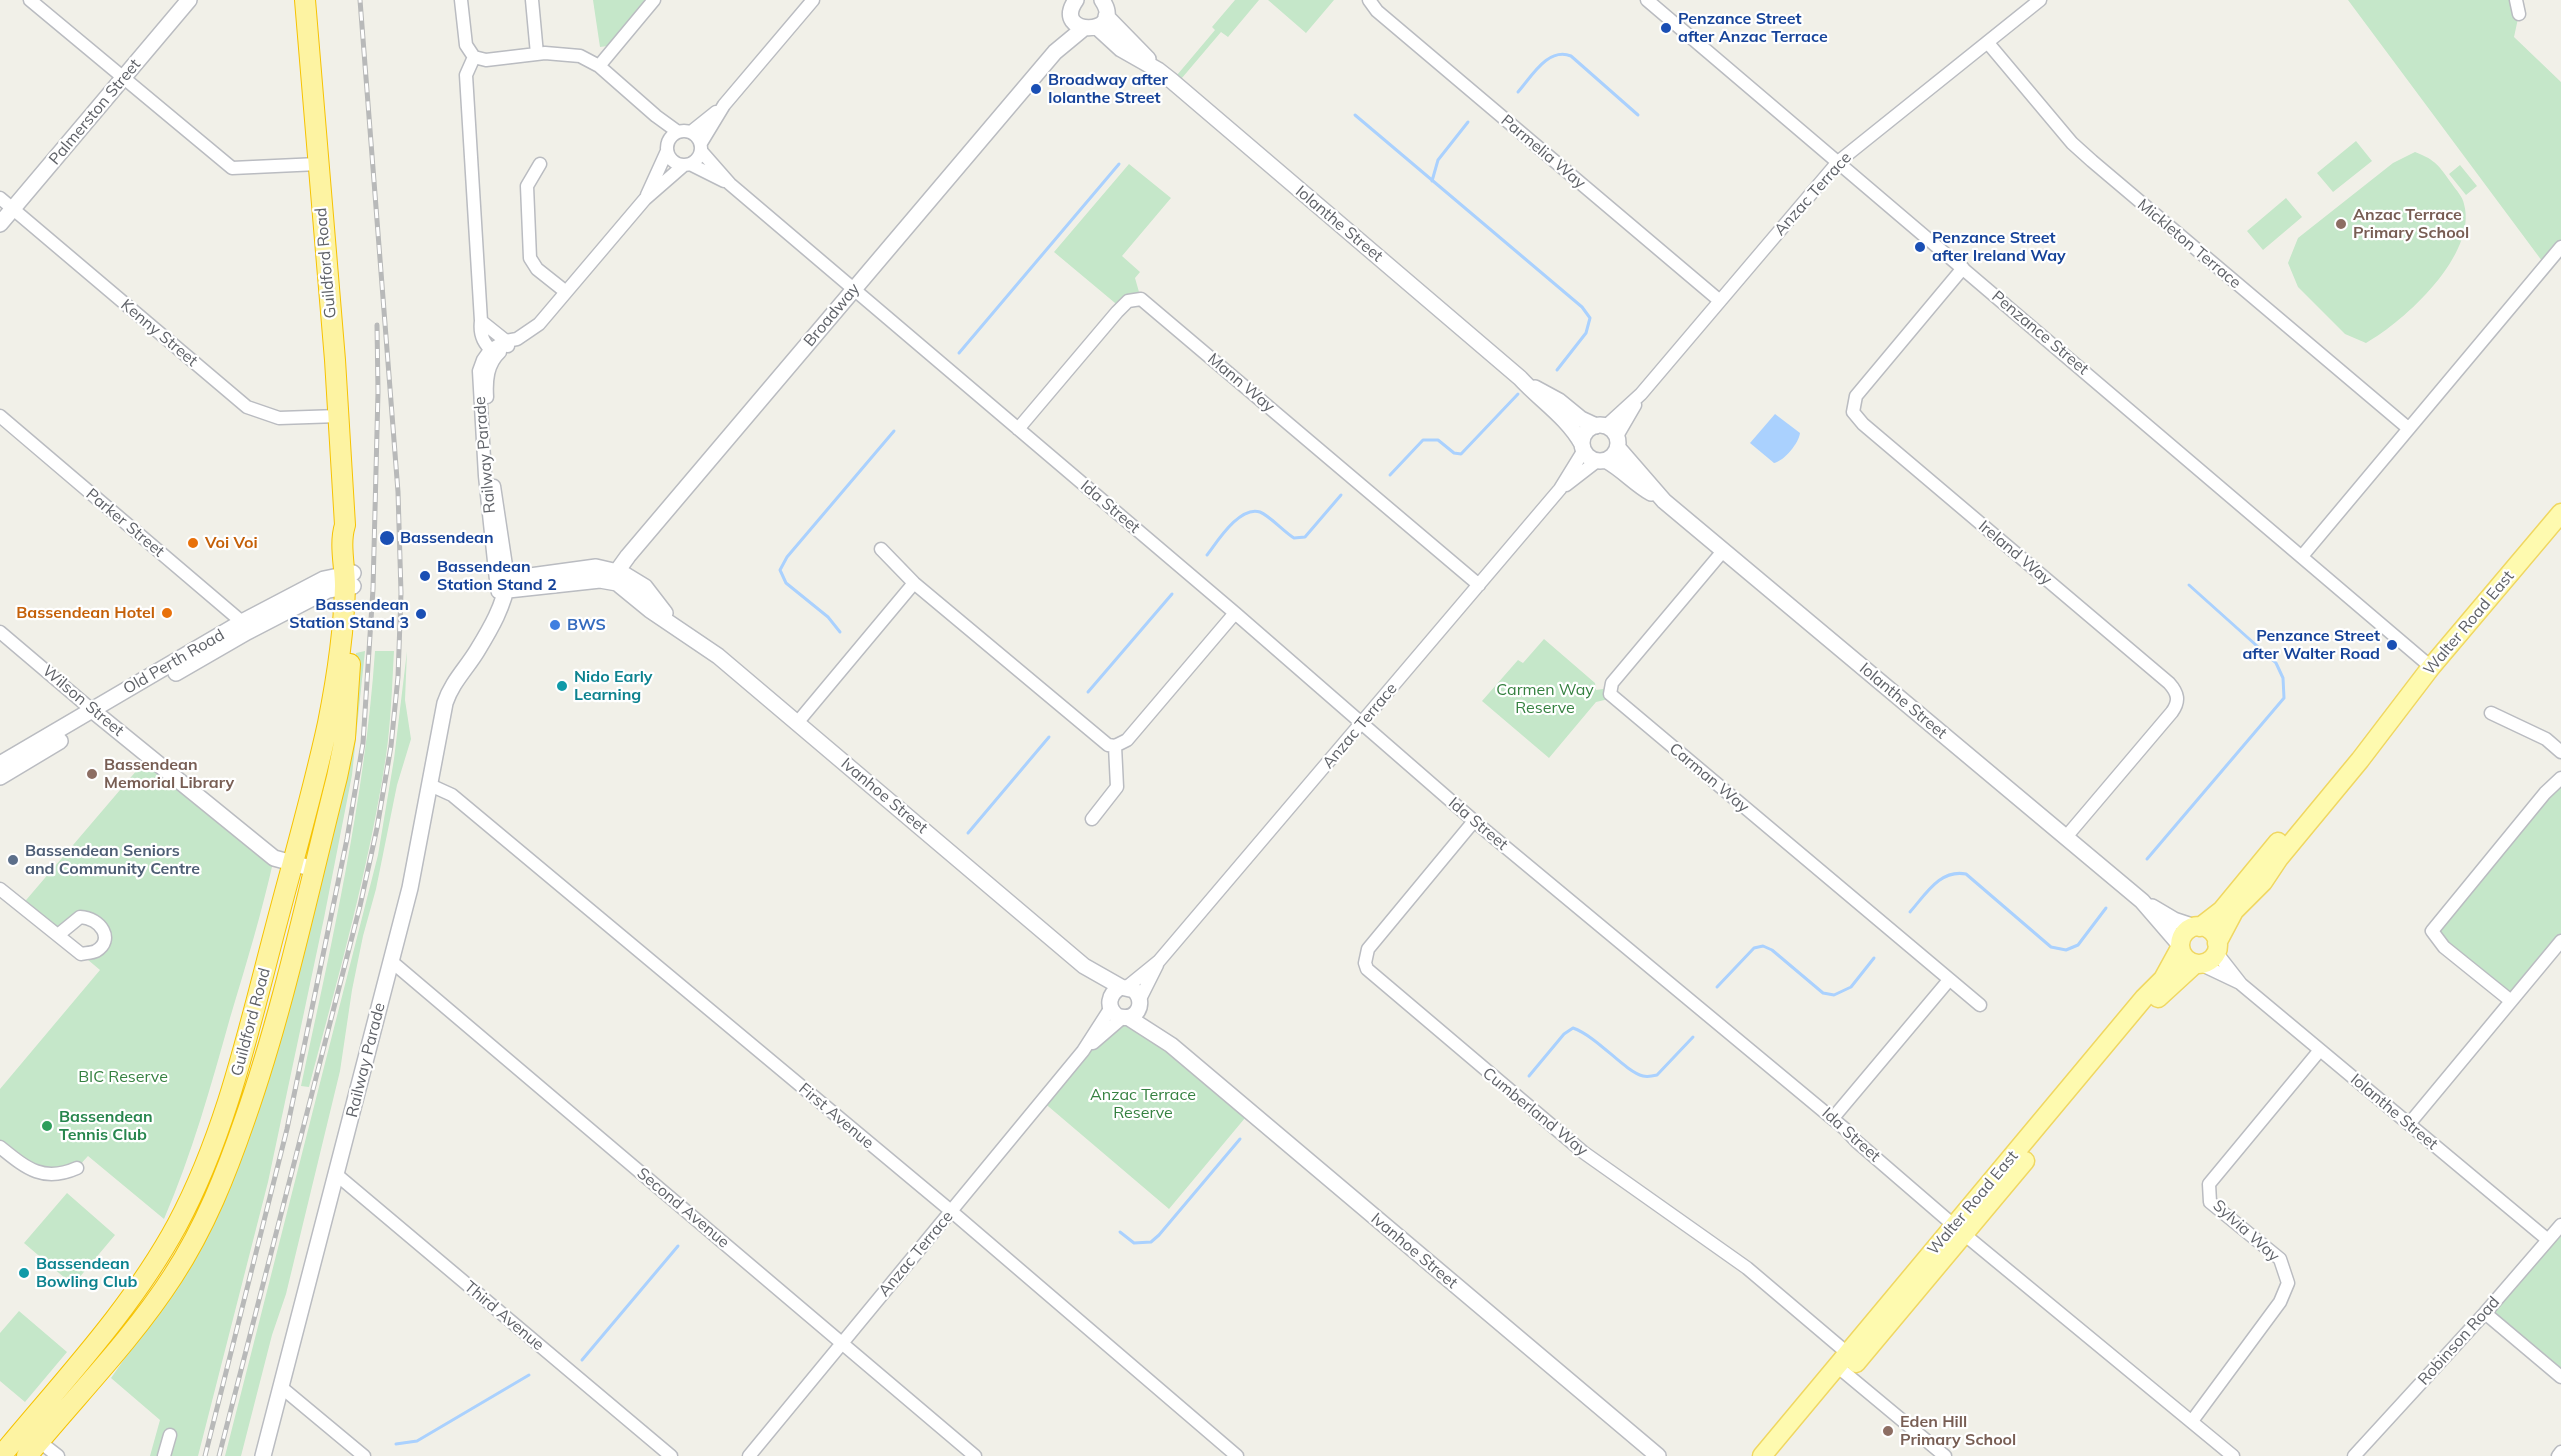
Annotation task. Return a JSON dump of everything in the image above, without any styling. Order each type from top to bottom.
[{"type":"highway","name":"Guildford Road","points":[[1,1456],[105,1333],[137,1288],[176,1227],[205,1168],[232,1094],[336,685],[348,580],[350,531],[345,525],[339,416],[305,0]]},
{"type":"highway","name":"Guildford Road","points":[[33,1449],[135,1331],[174,1275],[205,1221],[230,1165],[267,1058],[345,738],[353,608],[348,580]]},
{"type":"main road","name":"Walter Road East","points":[[2217,947],[2234,910],[2264,882],[2279,858],[2360,760],[2431,667],[2561,513]]},
{"type":"main road","name":"Walter Road East","points":[[2198,927],[2222,910],[2353,752],[2378,734]]},
{"type":"main road","points":[[2198,927],[2212,931],[2217,947],[2211,960],[2198,964],[2184,956],[2180,946],[2185,933],[2198,927]]},
{"type":"main road","name":"Walter Road East","points":[[1960,1230],[2144,998],[2163,979],[2180,946]]},
{"type":"main road","name":"Walter Road East","points":[[1777,1456],[1848,1364],[2162,993],[2198,964]]},
{"type":"main road","name":"Walter Road East","points":[[1762,1456],[1848,1364]]},
{"type":"street","points":[[30,0],[232,168],[318,164]]},
{"type":"street","name":"Palmerston Street","points":[[0,224],[189,0]]},
{"type":"street","points":[[461,0],[466,45],[474,57],[486,60],[537,54],[580,56],[599,66],[656,116],[678,132]]},
{"type":"street","points":[[532,0],[537,54]]},
{"type":"street","points":[[599,66],[654,0]]},
{"type":"street","points":[[645,199],[671,137],[678,132],[691,132],[724,105],[813,0]]},
{"type":"street","name":"Parmelia Way","points":[[1369,0],[1377,11],[1720,302]]},
{"type":"street","name":"Penzance Street","points":[[1647,0],[2303,555],[2431,667]]},
{"type":"street","name":"Anzac Terrace","points":[[1609,434],[1838,162],[2039,0]]},
{"type":"street","points":[[2516,0],[2519,14]]},
{"type":"street","name":"Broadway","points":[[614,576],[1089,10]]},
{"type":"street","name":"Iolanthe Street","points":[[1089,10],[1520,378],[1540,400],[1572,427],[1587,455],[1619,468],[1635,484],[1664,501],[2142,901],[2174,920],[2198,927]]},
{"type":"street","name":"Mickleton Terrace","points":[[1988,43],[2072,143],[2408,428]]},
{"type":"street","points":[[474,57],[466,75],[480,332],[493,353],[539,324],[645,199],[687,164],[699,157],[701,147],[724,105]]},
{"type":"street","points":[[656,116],[673,161],[687,164]]},
{"type":"street","points":[[691,132],[701,147]]},
{"type":"street","name":"Ida Street","points":[[701,147],[730,184],[1235,613],[1361,725],[1833,1118],[1856,1141],[1960,1230],[2233,1456]]},
{"type":"street","points":[[540,164],[527,186],[530,258],[537,269],[566,292]]},
{"type":"street","name":"Ida Street","points":[[687,164],[730,184]]},
{"type":"street","name":"Kenny Street","points":[[0,198],[247,407],[279,418],[339,416]]},
{"type":"street","points":[[2303,555],[2561,247]]},
{"type":"street","name":"Ireland Way","points":[[1963,268],[1856,396],[1853,412],[1863,424],[2169,683],[2177,695],[2178,701],[2172,712],[2066,837]]},
{"type":"street","name":"Mann Way","points":[[1018,429],[1117,312],[1128,301],[1141,299],[1479,585]]},
{"type":"street","points":[[481,321],[511,343]]},
{"type":"street","name":"Railway Parade","points":[[263,1456],[410,888],[445,703],[451,687],[495,620],[502,585],[487,393],[493,353]]},
{"type":"street","name":"Iolanthe Street","points":[[1520,378],[1559,400],[1581,419],[1609,434],[1664,501]]},
{"type":"street","name":"Parker Street","points":[[0,416],[245,627]]},
{"type":"street","points":[[1583,447],[1584,435],[1609,434],[1602,461]]},
{"type":"street","name":"Anzac Terrace","points":[[1124,987],[1159,961],[1361,725],[1560,489],[1583,447]]},
{"type":"street","name":"Anzac Terrace","points":[[1560,489],[1602,461]]},
{"type":"street","points":[[881,549],[914,583],[1103,741],[1115,746],[1127,740],[1235,613]]},
{"type":"street","name":"Carman Way","points":[[1723,551],[1612,682],[1610,694],[1980,1005]]},
{"type":"street","name":"Ivanhoe Street","points":[[502,585],[596,567],[614,576],[617,583],[718,656],[1084,966],[1124,987]]},
{"type":"street","name":"Old Perth Road","points":[[0,764],[96,713],[245,627],[348,580]]},
{"type":"street","points":[[797,723],[914,583]]},
{"type":"street","name":"Wilson Street","points":[[0,632],[274,858],[314,868]]},
{"type":"street","name":"Old Perth Road","points":[[0,777],[96,713]]},
{"type":"street","points":[[2491,713],[2546,739],[2561,752]]},
{"type":"street","points":[[1092,819],[1117,787],[1115,746]]},
{"type":"street","points":[[2511,1001],[2444,947],[2432,931],[2530,811],[2561,778]]},
{"type":"street","name":"First Avenue","points":[[430,785],[452,795],[951,1211],[1237,1456]]},
{"type":"street","name":"Cumberland Way","points":[[1474,821],[1368,949],[1365,963],[1367,969],[1583,1152],[1747,1268],[1848,1364]]},
{"type":"street","points":[[0,889],[58,935]]},
{"type":"street","name":"Iolanthe Street","points":[[2142,901],[2180,946]]},
{"type":"street","points":[[2409,1124],[2561,941]]},
{"type":"street","name":"Iolanthe Street","points":[[2217,947],[2241,984]]},
{"type":"street","name":"Second Avenue","points":[[391,961],[975,1456]]},
{"type":"street","name":"Anzac Terrace","points":[[1140,1002],[1159,961]]},
{"type":"street","name":"Iolanthe Street","points":[[2198,964],[2241,984],[2548,1240]]},
{"type":"street","name":"Ivanhoe Street","points":[[1084,966],[1118,1012],[1171,1045],[1658,1456]]},
{"type":"street","points":[[1833,1118],[1950,980]]},
{"type":"street","points":[[1124,987],[1134,990],[1140,1002],[1137,1013],[1118,1012],[1114,991],[1124,987]]},
{"type":"street","name":"Ivanhoe Street","points":[[1140,1002],[1171,1045]]},
{"type":"street","name":"Anzac Terrace","points":[[749,1456],[1083,1051],[1118,1012]]},
{"type":"street","name":"Sylvia Way","points":[[2192,1421],[2280,1302],[2288,1283],[2280,1259],[2210,1202],[2209,1184],[2320,1050]]},
{"type":"street","points":[[0,1147],[20,1163],[42,1174],[56,1176],[77,1168]]},
{"type":"street","name":"Third Avenue","points":[[337,1175],[671,1456]]},
{"type":"street","name":"Robinson Road","points":[[2354,1456],[2485,1313],[2561,1224]]},
{"type":"street","points":[[2485,1313],[2561,1377]]},
{"type":"street","points":[[1848,1364],[1945,1456]]},
{"type":"street","points":[[280,1387],[364,1456]]},
{"type":"street","points":[[24,1428],[33,1449],[57,1456]]},
{"type":"street","points":[[164,1456],[170,1435]]},
{"type":"street","points":[[2558,1456],[2561,1452]]},
{"type":"green space","points":[[593,0],[654,0],[616,45],[600,47]]},
{"type":"green space","points":[[1235,0],[1259,0],[1228,37],[1221,32],[1176,85],[1172,81],[1215,30],[1212,27]]},
{"type":"green space","points":[[1268,0],[1334,0],[1306,33]]},
{"type":"green space","points":[[2348,0],[2516,0],[2519,14],[2514,37],[2561,82],[2561,247],[2545,265]]},
{"type":"green space","points":[[2356,141],[2372,161],[2333,192],[2317,173]]},
{"type":"green space","points":[[2415,152],[2436,164],[2462,199],[2465,223],[2460,244],[2435,284],[2418,303],[2382,333],[2366,343],[2345,334],[2298,287],[2288,263],[2298,238],[2393,163]]},
{"type":"green space","points":[[1129,164],[1171,198],[1122,256],[1140,272],[1135,278],[1141,299],[1121,308],[1054,252]]},
{"type":"green space","points":[[2460,165],[2477,186],[2466,195],[2449,174]]},
{"type":"green space","points":[[2286,198],[2302,217],[2263,250],[2247,231]]},
{"type":"green space","name":"Carmen Way Reserve","points":[[1544,639],[1595,683],[1596,690],[1610,688],[1613,698],[1596,702],[1549,758],[1482,701],[1518,660],[1523,663]]},
{"type":"green space","points":[[365,651],[352,775],[324,918],[268,1182],[198,1456],[150,1456],[160,1420],[111,1378],[155,1315],[236,1169],[356,679],[356,653]]},
{"type":"green space","points":[[375,651],[394,651],[389,730],[379,798],[352,923],[309,1087],[301,1086],[346,870],[364,761]]},
{"type":"green space","points":[[407,651],[405,700],[411,739],[397,785],[376,889],[363,936],[340,1071],[286,1294],[272,1335],[241,1456],[225,1456],[378,855],[394,759]]},
{"type":"green space","name":"BIC Reserve","points":[[149,756],[274,858],[208,1094],[192,1145],[164,1219],[88,1156],[77,1168],[56,1176],[0,1147],[0,1089],[100,970],[81,954],[95,952],[104,935],[92,918],[58,935],[21,906]]},
{"type":"green space","points":[[2561,778],[2561,941],[2511,1001],[2444,947],[2436,923]]},
{"type":"green space","name":"Anzac Terrace Reserve","points":[[1122,1018],[1250,1112],[1169,1209],[1042,1101],[1083,1051]]},
{"type":"green space","points":[[67,1193],[115,1235],[73,1285],[24,1243]]},
{"type":"green space","points":[[2561,1225],[2561,1377],[2485,1313]]},
{"type":"green space","points":[[19,1311],[67,1352],[25,1402],[0,1381],[0,1333]]},
{"type":"water","points":[[1775,414],[1800,433],[1790,451],[1774,463],[1750,443]]},
{"type":"waterway","points":[[1518,92],[1548,59],[1563,54],[1571,56],[1638,115]]},
{"type":"waterway","points":[[1355,115],[1582,307],[1590,318],[1586,333],[1557,370]]},
{"type":"waterway","points":[[1432,181],[1438,160],[1468,122]]},
{"type":"waterway","points":[[959,353],[1119,164]]},
{"type":"waterway","points":[[1390,475],[1423,440],[1438,440],[1454,453],[1461,454],[1518,394]]},
{"type":"waterway","points":[[840,632],[828,617],[786,583],[780,570],[787,557],[894,431]]},
{"type":"waterway","points":[[1207,555],[1237,519],[1252,511],[1264,514],[1294,538],[1305,537],[1341,495]]},
{"type":"waterway","points":[[2147,859],[2284,698],[2283,678],[2276,663],[2189,585]]},
{"type":"waterway","points":[[1088,692],[1172,594]]},
{"type":"waterway","points":[[968,833],[1049,737]]},
{"type":"waterway","points":[[1910,912],[1941,879],[1957,873],[1966,874],[2051,947],[2066,950],[2078,945],[2106,908]]},
{"type":"waterway","points":[[1717,987],[1754,948],[1763,946],[1772,950],[1823,993],[1834,995],[1851,987],[1874,958]]},
{"type":"waterway","points":[[1529,1076],[1564,1034],[1573,1028],[1592,1039],[1628,1068],[1645,1076],[1657,1075],[1693,1037]]},
{"type":"waterway","points":[[1120,1232],[1134,1243],[1151,1242],[1240,1139]]},
{"type":"waterway","points":[[582,1360],[678,1246]]},
{"type":"waterway","points":[[396,1444],[417,1441],[529,1375]]},
{"type":"railway","points":[[219,1456],[360,906],[377,828],[391,746],[398,677],[401,593],[398,492],[360,0]]},
{"type":"railway","points":[[205,1456],[287,1129],[347,839],[363,743],[373,589],[378,392],[377,325]]},
{"type":"place","name":"Penzance Street after Anzac Terrace","points":[[1666,28]]},
{"type":"place","name":"Broadway after Iolanthe Street","points":[[1036,89]]},
{"type":"place","name":"Anzac Terrace Primary School","points":[[2341,224]]},
{"type":"place","name":"Penzance Street after Ireland Way","points":[[1920,247]]},
{"type":"place","name":"Bassendean","points":[[387,538]]},
{"type":"place","name":"Voi Voi","points":[[193,543]]},
{"type":"place","name":"Bassendean Station Stand 2","points":[[425,576]]},
{"type":"place","name":"Bassendean Hotel","points":[[167,613]]},
{"type":"place","name":"Bassendean Station Stand 3","points":[[421,614]]},
{"type":"place","name":"BWS","points":[[555,625]]},
{"type":"place","name":"Penzance Street after Walter Road","points":[[2392,645]]},
{"type":"place","name":"Nido Early Learning","points":[[562,686]]},
{"type":"place","name":"Bassendean Memorial Library","points":[[92,774]]},
{"type":"place","name":"Bassendean Seniors and Community Centre","points":[[13,860]]},
{"type":"place","name":"Bassendean Tennis Club","points":[[47,1126]]},
{"type":"place","name":"Bassendean Bowling Club","points":[[24,1273]]},
{"type":"place","name":"Eden Hill Primary School","points":[[1888,1431]]}]
